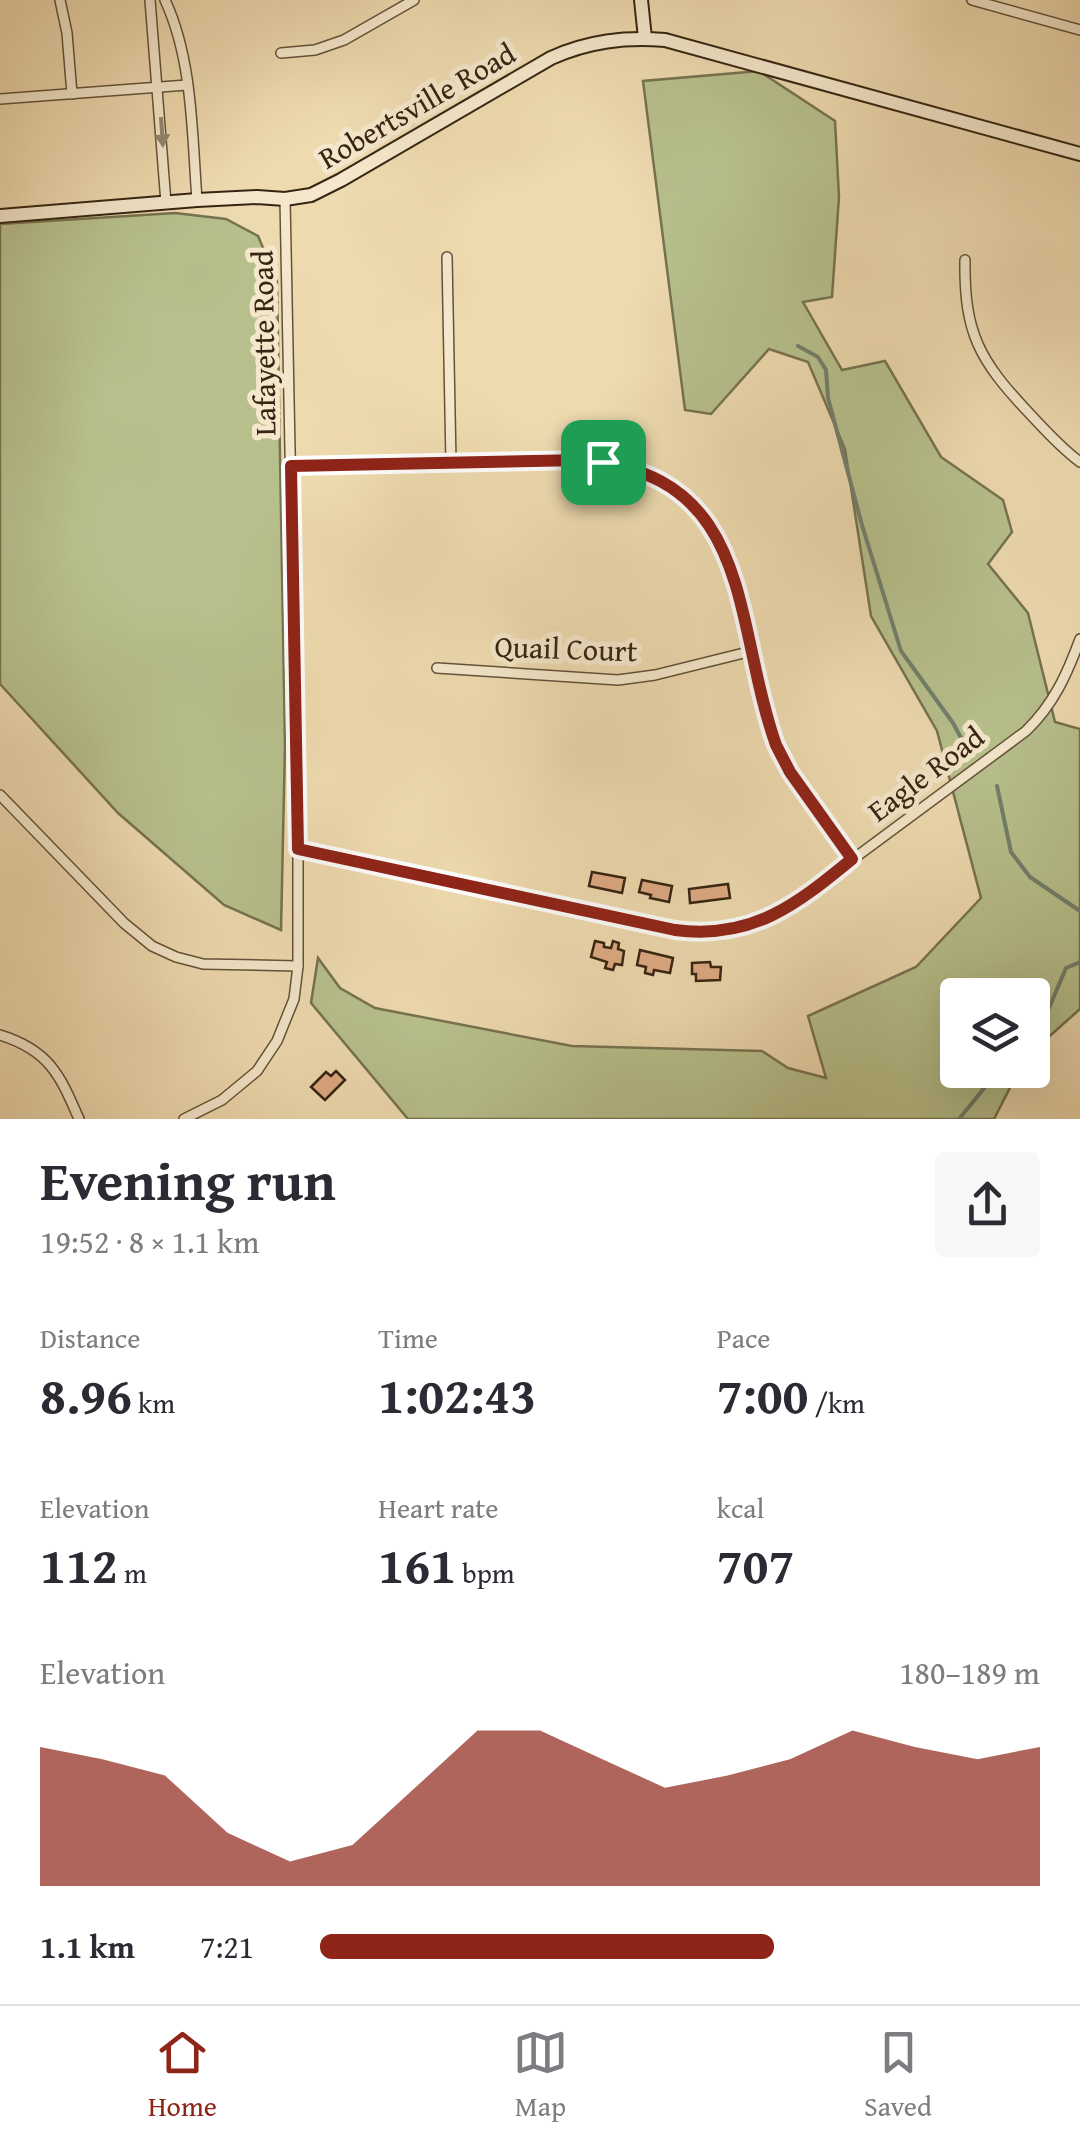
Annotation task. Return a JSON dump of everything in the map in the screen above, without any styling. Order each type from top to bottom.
[{"type":"street","points":[[60,0],[72,94]]},
{"type":"street","points":[[150,0],[166,203]]},
{"type":"street","points":[[165,0],[187,85],[197,200]]},
{"type":"street","points":[[281,52],[315,50],[344,40],[414,0]]},
{"type":"street","points":[[641,0],[645,38]]},
{"type":"street","points":[[972,0],[1080,30]]},
{"type":"street","name":"Robertsville Road","points":[[0,216],[311,195],[566,51],[598,42],[645,38],[665,40],[1080,154]]},
{"type":"street","points":[[0,99],[187,85]]},
{"type":"street","name":"Lafayette Road","points":[[184,1119],[236,1090],[267,1058],[291,1010],[298,966],[286,199]]},
{"type":"street","points":[[447,257],[451,463]]},
{"type":"street","points":[[965,260],[966,310],[986,361],[1044,429],[1080,462]]},
{"type":"street","points":[[291,466],[582,460],[634,470],[672,489],[690,503],[720,542],[731,567],[773,736],[783,758],[852,859]]},
{"type":"street","name":"Eagle Road","points":[[298,849],[694,933],[734,930],[783,911],[1036,722],[1058,691],[1080,639]]},
{"type":"street","name":"Quail Court","points":[[437,668],[618,680],[752,651]]},
{"type":"street","points":[[0,795],[124,923],[152,946],[203,964],[298,966]]},
{"type":"street","points":[[0,1036],[23,1043],[44,1057],[58,1074],[79,1119]]},
{"type":"green space","points":[[759,71],[835,121],[839,197],[832,297],[803,302],[842,370],[885,361],[941,457],[1003,500],[1012,532],[988,564],[1028,613],[1055,722],[1080,729],[1080,1009],[1050,1036],[1050,978],[940,978],[940,1088],[1010,1088],[994,1119],[408,1119],[311,1003],[318,958],[340,988],[375,1008],[572,1046],[762,1051],[788,1068],[826,1078],[808,1016],[916,967],[981,898],[937,731],[871,616],[845,449],[808,362],[769,349],[711,414],[685,410],[643,81]]},
{"type":"green space","points":[[175,213],[226,219],[258,236],[277,281],[285,745],[281,930],[224,905],[118,813],[0,684],[0,224]]},
{"type":"building","points":[[592,872],[625,878],[622,893],[589,886]]},
{"type":"building","points":[[642,880],[672,886],[669,902],[639,892]]},
{"type":"building","points":[[728,884],[730,898],[690,903],[689,889]]},
{"type":"building","points":[[595,941],[611,948],[613,941],[619,943],[618,949],[624,951],[622,965],[615,964],[613,970],[605,968],[607,962],[591,957]]},
{"type":"building","points":[[640,950],[673,958],[670,973],[645,973],[646,967],[637,965]]},
{"type":"building","points":[[710,962],[711,967],[721,967],[720,980],[696,981],[692,963]]},
{"type":"building","points":[[336,1071],[345,1080],[325,1100],[311,1087],[326,1072],[331,1076]]},
{"type":"waterway","points":[[798,346],[818,357],[826,370],[828,398],[901,651],[966,747]]},
{"type":"waterway","points":[[997,786],[1011,852],[1030,877],[1080,911]]},
{"type":"waterway","points":[[1050,1006],[1066,968],[1080,962]]},
{"type":"waterway","points":[[959,1119],[984,1088]]},
{"type":"route","points":[[603,462],[645,474],[672,489],[690,503],[714,532],[731,567],[776,745],[790,772],[852,859],[769,918],[734,930],[694,933],[298,849],[291,466],[603,462]]}]
